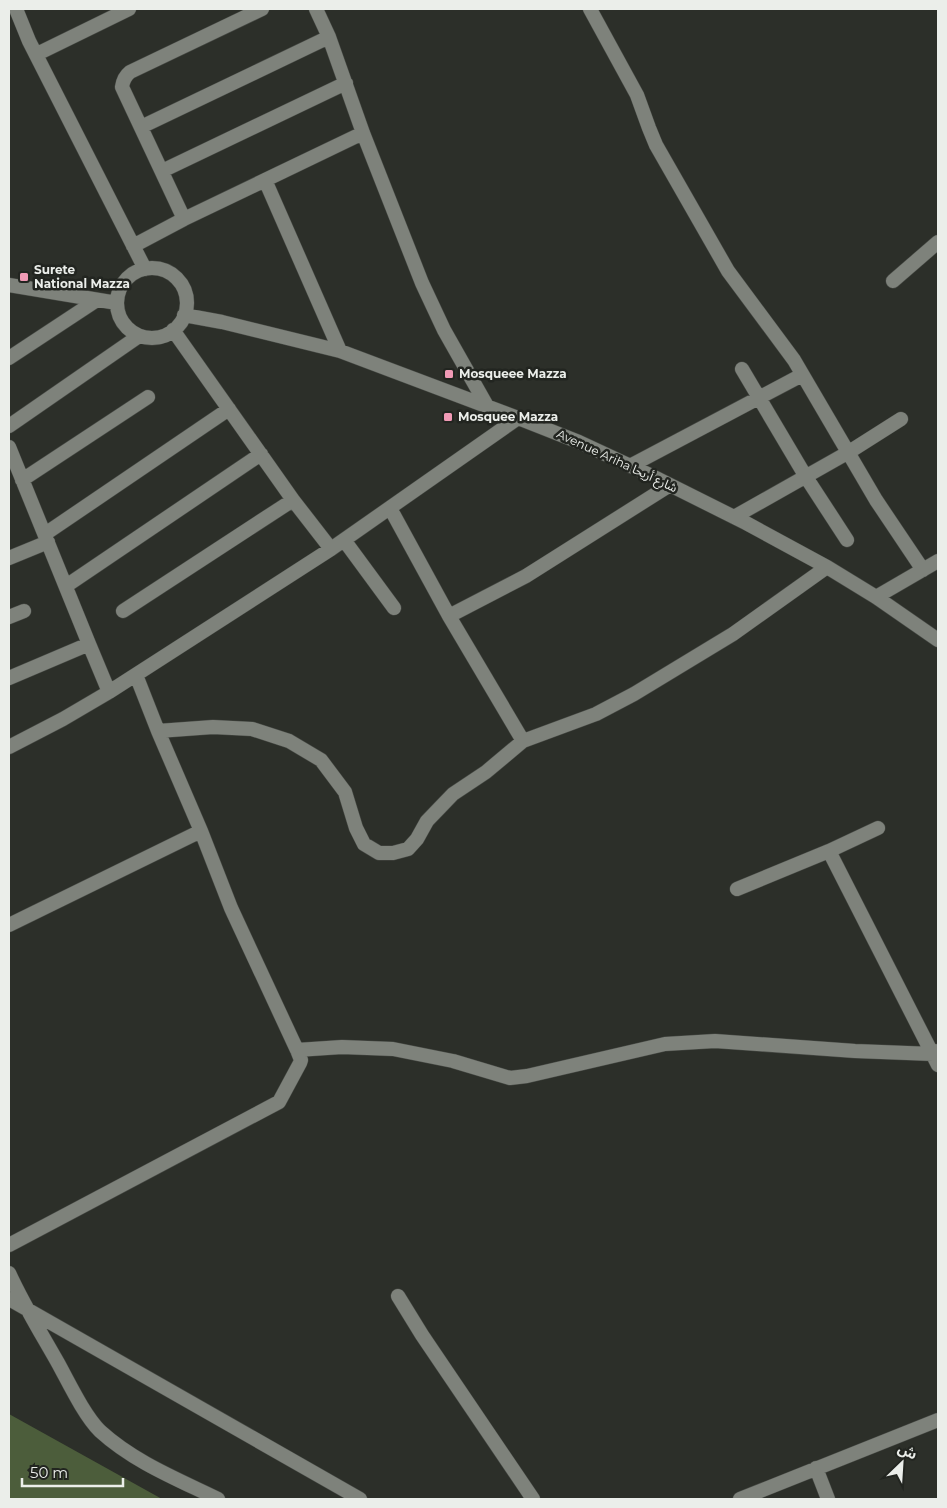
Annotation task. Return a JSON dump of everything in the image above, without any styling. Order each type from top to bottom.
[{"type":"street","points":[[16,9],[29,41],[145,269]]},
{"type":"street","points":[[37,54],[130,9]]},
{"type":"street","points":[[184,219],[122,87],[123,81],[130,72],[262,9]]},
{"type":"street","points":[[316,9],[329,36],[363,133],[422,283],[444,330],[487,406]]},
{"type":"street","points":[[590,9],[637,95],[656,145],[728,271],[794,360],[876,500],[923,570]]},
{"type":"street","points":[[141,127],[329,36]]},
{"type":"street","points":[[162,171],[346,82]]},
{"type":"street","points":[[133,246],[184,219],[363,133]]},
{"type":"street","points":[[265,180],[340,351]]},
{"type":"street","points":[[893,281],[938,242]]},
{"type":"street","points":[[145,269],[166,271],[175,277],[181,285],[186,300],[184,315],[180,324],[163,336],[151,338],[139,336],[130,331],[118,313],[118,293],[122,284],[128,277],[145,269]]},
{"type":"street","points":[[9,285],[117,303]]},
{"type":"street","points":[[9,358],[97,300]]},
{"type":"street","name":"Avenue Ariha شارع أريحا","points":[[184,315],[222,322],[340,351],[579,442],[734,517],[827,567],[876,597],[938,640]]},
{"type":"street","points":[[173,330],[293,500],[331,549]]},
{"type":"street","points":[[9,426],[139,336]]},
{"type":"street","points":[[742,369],[806,477],[848,540]]},
{"type":"street","points":[[630,466],[802,375]]},
{"type":"street","points":[[22,480],[148,397]]},
{"type":"street","points":[[9,558],[46,538],[229,409]]},
{"type":"street","points":[[9,747],[109,692],[331,549],[518,418]]},
{"type":"street","points":[[734,517],[849,452],[901,419]]},
{"type":"street","points":[[9,447],[12,465],[22,480],[109,692]]},
{"type":"street","points":[[66,586],[261,454]]},
{"type":"street","points":[[450,616],[526,576],[670,485]]},
{"type":"street","points":[[123,611],[293,500]]},
{"type":"street","points":[[390,508],[523,741]]},
{"type":"street","points":[[344,540],[394,608]]},
{"type":"street","points":[[876,597],[938,561]]},
{"type":"street","points":[[158,731],[213,727],[252,729],[289,741],[321,760],[345,792],[356,828],[364,844],[379,853],[393,853],[408,848],[417,839],[427,821],[448,800],[523,741],[596,714],[634,694],[734,634],[827,567]]},
{"type":"street","points":[[9,616],[24,611]]},
{"type":"street","points":[[9,678],[89,644]]},
{"type":"street","points":[[9,1245],[279,1102],[301,1060],[231,908],[136,675]]},
{"type":"street","points":[[737,889],[829,851],[878,828]]},
{"type":"street","points":[[9,925],[201,831]]},
{"type":"street","points":[[829,851],[936,1057]]},
{"type":"street","points":[[296,1050],[342,1047],[393,1049],[453,1061],[510,1078],[527,1076],[665,1044],[715,1041],[936,1057]]},
{"type":"street","points":[[9,1273],[27,1310],[78,1400],[98,1429],[123,1450],[145,1463],[218,1499]]},
{"type":"street","points":[[398,1296],[534,1499]]},
{"type":"street","points":[[9,1300],[360,1499]]},
{"type":"street","points":[[740,1499],[938,1420]]},
{"type":"street","points":[[816,1468],[828,1499]]},
{"type":"green space","points":[[9,1414],[162,1499],[9,1499]]},
{"type":"place","name":"Surete National Mazza","points":[[24,277]]},
{"type":"place","name":"Mosqueee Mazza","points":[[449,374]]},
{"type":"place","name":"Mosquee Mazza","points":[[448,417]]}]
